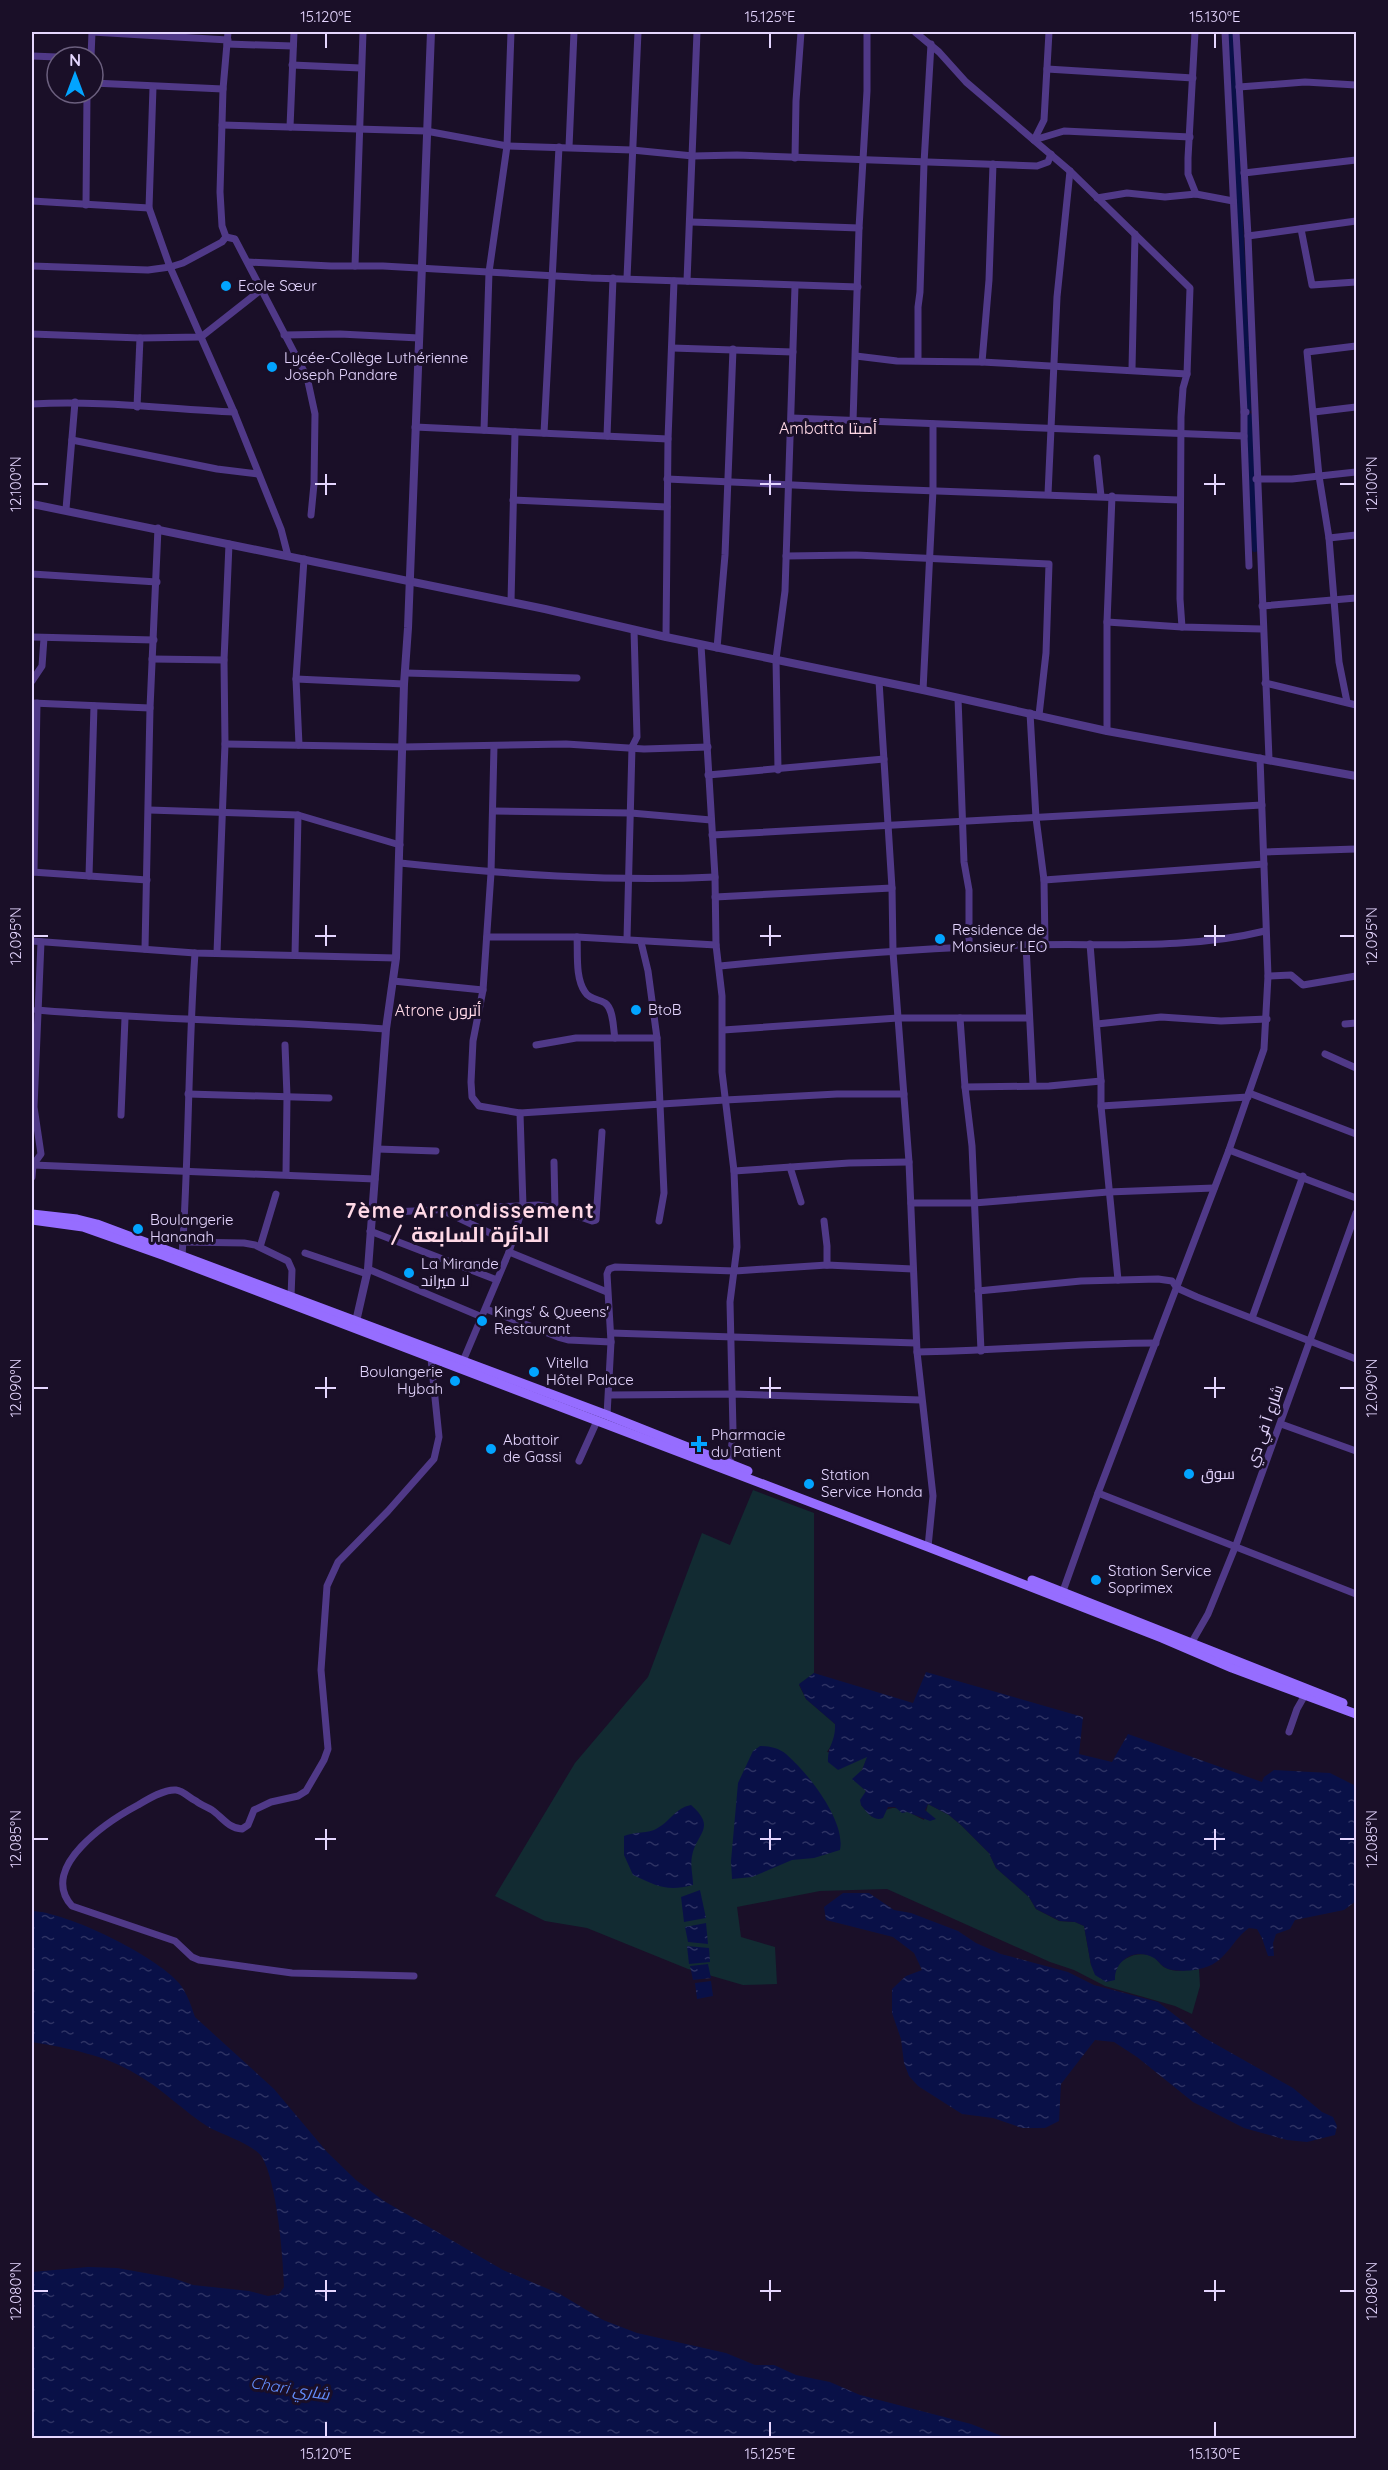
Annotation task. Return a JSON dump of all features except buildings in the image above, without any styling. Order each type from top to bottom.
[{"type":"main road","points":[[32,1214],[84,1221],[182,1256],[291,1297],[431,1359],[929,1544],[1063,1591],[1190,1647],[1356,1708]]},
{"type":"main road","points":[[32,1220],[76,1225],[94,1230],[355,1325],[463,1361],[607,1415],[1356,1714]]},
{"type":"street","points":[[92,32],[294,46]]},
{"type":"street","points":[[226,237],[220,211],[223,89],[228,32]]},
{"type":"street","points":[[290,127],[294,32]]},
{"type":"street","points":[[355,266],[363,32]]},
{"type":"street","points":[[355,1325],[367,1272],[386,1029],[396,958],[404,684],[423,269],[430,32]]},
{"type":"street","points":[[484,430],[489,272],[507,146],[511,32]]},
{"type":"street","points":[[569,147],[573,32]]},
{"type":"street","points":[[627,278],[638,32]]},
{"type":"street","points":[[687,281],[697,32]]},
{"type":"street","points":[[795,158],[801,32]]},
{"type":"street","points":[[853,422],[867,32]]},
{"type":"street","points":[[915,32],[931,44],[966,82],[1070,171],[1190,288],[1186,374],[1181,417],[1179,500],[1182,627]]},
{"type":"street","points":[[1034,140],[1044,120],[1049,32]]},
{"type":"street","points":[[1195,32],[1188,174],[1196,194]]},
{"type":"street","points":[[1225,32],[1244,412],[1249,566]]},
{"type":"street","points":[[1063,1591],[1229,1150],[1264,1049],[1268,976],[1262,805],[1265,759],[1265,683],[1248,236],[1236,32]]},
{"type":"street","points":[[918,360],[924,163],[931,44]]},
{"type":"street","points":[[292,65],[361,68]]},
{"type":"street","points":[[1047,69],[1193,78]]},
{"type":"street","points":[[1239,87],[1305,82],[1356,85]]},
{"type":"street","points":[[105,83],[223,89]]},
{"type":"street","points":[[153,87],[149,208],[170,267],[234,412],[281,529],[288,556]]},
{"type":"street","points":[[86,205],[87,105]]},
{"type":"street","points":[[222,125],[236,128],[290,127],[426,131],[507,146],[864,162],[1037,166],[1048,162],[1051,154]]},
{"type":"street","points":[[1034,140],[1064,131],[1190,137]]},
{"type":"street","points":[[544,433],[559,147]]},
{"type":"street","points":[[1244,173],[1356,160]]},
{"type":"street","points":[[982,362],[989,280],[993,164]]},
{"type":"street","points":[[1048,494],[1057,297],[1070,171]]},
{"type":"street","points":[[1097,198],[1127,193],[1165,197],[1196,194],[1233,201]]},
{"type":"street","points":[[32,201],[149,208]]},
{"type":"street","points":[[1248,236],[1356,221]]},
{"type":"street","points":[[691,222],[859,228]]},
{"type":"street","points":[[1301,229],[1312,285],[1356,282]]},
{"type":"street","points":[[1132,369],[1135,234]]},
{"type":"street","points":[[226,237],[235,239],[307,377],[312,396],[314,484],[311,514]]},
{"type":"street","points":[[32,266],[124,269],[170,267],[183,263],[222,242],[226,237]]},
{"type":"street","points":[[248,262],[858,287]]},
{"type":"street","points":[[607,436],[614,278]]},
{"type":"street","points":[[666,637],[667,479],[674,281]]},
{"type":"street","points":[[778,770],[776,659],[785,591],[795,286]]},
{"type":"street","points":[[32,333],[140,338],[201,337],[262,289]]},
{"type":"street","points":[[284,334],[419,338]]},
{"type":"street","points":[[137,407],[140,338]]},
{"type":"street","points":[[1347,702],[1339,662],[1332,601],[1329,538],[1319,476],[1306,352],[1356,346]]},
{"type":"street","points":[[672,348],[793,351]]},
{"type":"street","points":[[717,648],[729,481],[733,349]]},
{"type":"street","points":[[856,356],[897,361],[1054,365],[1186,374]]},
{"type":"street","points":[[32,404],[75,402],[234,412]]},
{"type":"street","points":[[66,509],[75,402]]},
{"type":"street","points":[[1314,412],[1356,407]]},
{"type":"street","points":[[1244,412],[1254,412]]},
{"type":"street","points":[[792,418],[1244,436]]},
{"type":"street","points":[[923,690],[933,490],[933,424]]},
{"type":"street","points":[[415,427],[668,439]]},
{"type":"street","points":[[511,602],[515,432]]},
{"type":"street","points":[[72,440],[217,469],[258,474]]},
{"type":"street","points":[[1097,458],[1101,495]]},
{"type":"street","points":[[1256,479],[1292,479],[1356,472]]},
{"type":"street","points":[[667,479],[1179,500]]},
{"type":"street","points":[[1107,731],[1107,622],[1112,496]]},
{"type":"street","points":[[513,500],[667,507]]},
{"type":"street","points":[[32,504],[66,509],[511,602],[701,645],[923,690],[1107,731],[1356,776]]},
{"type":"street","points":[[145,949],[150,708],[158,528]]},
{"type":"street","points":[[1329,538],[1356,535]]},
{"type":"street","points":[[217,953],[225,744],[224,660],[229,544]]},
{"type":"street","points":[[786,556],[856,555],[1049,564],[1046,653],[1035,714],[1036,818],[1044,880],[1045,945]]},
{"type":"street","points":[[299,745],[296,679],[304,559]]},
{"type":"street","points":[[32,574],[157,582]]},
{"type":"street","points":[[1262,606],[1356,598]]},
{"type":"street","points":[[1107,622],[1262,629]]},
{"type":"street","points":[[627,939],[632,747],[637,737],[634,630]]},
{"type":"street","points":[[32,638],[154,640]]},
{"type":"street","points":[[32,681],[42,666],[44,638]]},
{"type":"street","points":[[701,645],[715,877],[716,945],[720,966],[722,1072],[734,1171],[737,1247],[730,1302],[733,1394],[730,1464]]},
{"type":"street","points":[[152,658],[224,660]]},
{"type":"street","points":[[406,673],[577,678]]},
{"type":"street","points":[[296,679],[404,684]]},
{"type":"street","points":[[879,681],[898,1018],[909,1162],[916,1348],[933,1496],[929,1544]]},
{"type":"street","points":[[1265,683],[1356,705]]},
{"type":"street","points":[[958,698],[964,862],[969,890],[969,946]]},
{"type":"street","points":[[147,880],[33,872],[34,703],[150,708]]},
{"type":"street","points":[[89,876],[94,706]]},
{"type":"street","points":[[225,744],[403,747],[566,744],[708,747]]},
{"type":"street","points":[[494,746],[487,937],[483,990],[472,1041],[472,1096],[479,1106],[520,1113],[837,1094],[904,1094]]},
{"type":"street","points":[[708,775],[778,770],[851,760],[884,759]]},
{"type":"street","points":[[712,835],[1262,805]]},
{"type":"street","points":[[149,810],[298,815],[400,845]]},
{"type":"street","points":[[493,811],[631,813],[711,820]]},
{"type":"street","points":[[295,956],[298,815]]},
{"type":"street","points":[[1264,852],[1356,849]]},
{"type":"street","points":[[400,863],[491,873],[668,879],[715,877]]},
{"type":"street","points":[[1044,880],[1264,864]]},
{"type":"street","points":[[716,897],[892,888]]},
{"type":"street","points":[[720,966],[846,953],[969,946],[1178,942],[1266,931]]},
{"type":"street","points":[[487,937],[577,937],[716,945]]},
{"type":"street","points":[[577,937],[579,979],[582,989],[586,995],[606,1004],[610,1009],[615,1038]]},
{"type":"street","points":[[32,941],[195,952],[396,958]]},
{"type":"street","points":[[32,1177],[33,1165],[41,1154],[33,1107],[40,942]]},
{"type":"street","points":[[641,942],[648,971],[657,1038],[664,1193],[659,1221]]},
{"type":"street","points":[[1090,944],[1108,1192],[1118,1280]]},
{"type":"street","points":[[1026,945],[1033,1084]]},
{"type":"street","points":[[182,1256],[188,1172],[190,1021],[195,952]]},
{"type":"street","points":[[1268,976],[1291,975],[1303,985],[1356,976]]},
{"type":"street","points":[[393,981],[483,990]]},
{"type":"street","points":[[37,1010],[125,1018],[287,1022],[386,1029]]},
{"type":"street","points":[[1097,1024],[1161,1017],[1221,1021],[1267,1019]]},
{"type":"street","points":[[121,1115],[125,1018]]},
{"type":"street","points":[[723,1030],[898,1018],[1028,1018]]},
{"type":"street","points":[[960,1018],[972,1146],[981,1351]]},
{"type":"street","points":[[1346,1024],[1356,1023]]},
{"type":"street","points":[[536,1045],[567,1039],[657,1038]]},
{"type":"street","points":[[285,1045],[286,1174]]},
{"type":"street","points":[[1325,1054],[1356,1068]]},
{"type":"street","points":[[965,1087],[1033,1084],[1049,1086],[1101,1081]]},
{"type":"street","points":[[188,1094],[329,1098]]},
{"type":"street","points":[[1101,1106],[1248,1095],[1356,1134]]},
{"type":"street","points":[[463,1361],[486,1309],[523,1206],[520,1113]]},
{"type":"street","points":[[373,1213],[538,1205],[555,1208],[592,1221],[596,1220],[602,1132]]},
{"type":"street","points":[[377,1149],[436,1151]]},
{"type":"street","points":[[1229,1150],[1303,1176],[1356,1198]]},
{"type":"street","points":[[554,1162],[555,1208]]},
{"type":"street","points":[[734,1171],[909,1162]]},
{"type":"street","points":[[33,1165],[375,1179]]},
{"type":"street","points":[[790,1167],[801,1202]]},
{"type":"street","points":[[1252,1318],[1303,1176]]},
{"type":"street","points":[[911,1203],[974,1203],[1108,1192],[1214,1188]]},
{"type":"street","points":[[260,1247],[276,1194]]},
{"type":"street","points":[[442,1210],[511,1243]]},
{"type":"street","name":"شارع آ في دي","points":[[1190,1647],[1208,1614],[1236,1545],[1356,1214]]},
{"type":"street","points":[[824,1221],[827,1246],[826,1265]]},
{"type":"street","points":[[370,1231],[497,1280]]},
{"type":"street","points":[[183,1242],[235,1242],[260,1247],[288,1261],[292,1270],[291,1297]]},
{"type":"street","points":[[508,1252],[607,1292]]},
{"type":"street","points":[[305,1253],[367,1272],[482,1317]]},
{"type":"street","points":[[607,1415],[611,1342],[607,1292],[609,1269],[615,1267],[735,1271],[826,1265],[913,1269]]},
{"type":"street","points":[[978,1291],[1081,1281],[1172,1281],[1177,1288],[1356,1359]]},
{"type":"street","points":[[486,1309],[558,1337],[577,1341],[611,1342]]},
{"type":"street","points":[[610,1333],[730,1336],[981,1351],[1106,1343],[1156,1343]]},
{"type":"street","points":[[414,1976],[292,1973],[192,1958],[175,1941],[72,1906],[64,1894],[64,1878],[73,1856],[99,1830],[150,1798],[170,1791],[183,1792],[211,1810],[233,1829],[242,1829],[248,1825],[254,1810],[271,1802],[298,1796],[306,1791],[318,1772],[328,1749],[321,1670],[327,1586],[338,1562],[388,1511],[434,1459],[439,1437],[431,1359]]},
{"type":"street","points":[[609,1395],[733,1394],[921,1400]]},
{"type":"street","points":[[579,1461],[597,1421]]},
{"type":"street","points":[[1281,1424],[1356,1451]]},
{"type":"street","points":[[1098,1493],[1236,1545],[1356,1594]]},
{"type":"street","points":[[1289,1732],[1305,1695]]},
{"type":"shaded area","points":[[753,1490],[814,1513],[814,1673],[799,1685],[806,1699],[835,1724],[836,1738],[827,1752],[868,1756],[862,1770],[861,1786],[866,1791],[861,1805],[872,1817],[887,1809],[898,1808],[924,1820],[928,1804],[949,1815],[989,1853],[996,1868],[1029,1897],[1036,1909],[1059,1921],[1075,1922],[1084,1926],[1091,1965],[1114,1969],[1126,1959],[1141,1954],[1152,1956],[1170,1970],[1199,1969],[1200,1986],[1192,2014],[1175,2006],[1105,1986],[1074,1970],[1050,1962],[887,1889],[820,1891],[737,1907],[741,1937],[775,1947],[777,1984],[743,1985],[688,1969],[587,1928],[545,1921],[495,1896],[575,1763],[648,1677],[702,1533],[730,1545]]},
{"type":"water","points":[[926,1672],[1083,1717],[1079,1754],[1112,1762],[1128,1734],[1262,1782],[1264,1777],[1274,1770],[1330,1773],[1356,1786],[1356,1901],[1344,1910],[1295,1920],[1290,1929],[1276,1934],[1273,1943],[1274,1956],[1268,1956],[1257,1929],[1249,1928],[1216,1963],[1205,1968],[1173,1970],[1166,1968],[1154,1958],[1140,1954],[1127,1957],[1122,1961],[1115,1980],[1106,1982],[1095,1975],[1091,1965],[1084,1926],[1075,1922],[1060,1921],[1036,1909],[1029,1897],[996,1868],[989,1853],[949,1815],[928,1804],[925,1810],[936,1819],[930,1821],[907,1812],[902,1813],[895,1807],[888,1807],[883,1818],[876,1819],[861,1805],[860,1800],[866,1791],[852,1779],[862,1770],[867,1757],[838,1770],[828,1762],[835,1724],[806,1699],[799,1684],[814,1673],[913,1703]]},
{"type":"water","points":[[760,1746],[783,1752],[805,1773],[824,1798],[837,1825],[840,1850],[814,1858],[792,1860],[752,1877],[732,1879],[731,1861],[738,1783],[753,1751]]},
{"type":"water","points":[[691,1805],[703,1819],[704,1825],[692,1856],[693,1885],[676,1888],[662,1887],[633,1875],[624,1855],[624,1836],[653,1830],[681,1809]]},
{"type":"water","points":[[700,1890],[706,1918],[684,1922],[681,1897]]},
{"type":"water","points":[[843,1893],[869,1893],[894,1910],[911,1913],[958,1931],[976,1943],[1001,1954],[1068,1972],[1094,1985],[1158,2002],[1203,2037],[1293,2088],[1322,2112],[1333,2117],[1337,2126],[1335,2135],[1307,2142],[1287,2140],[1244,2128],[1193,2102],[1137,2057],[1114,2042],[1095,2040],[1061,2084],[1059,2121],[1045,2128],[1022,2128],[993,2118],[962,2114],[918,2086],[909,2076],[904,2063],[901,2039],[892,2013],[892,1989],[906,1976],[922,1970],[914,1953],[893,1937],[826,1920],[824,1907]]},
{"type":"water","name":"Chari شاري","points":[[32,1911],[47,1913],[88,1927],[132,1949],[168,1972],[184,1991],[195,2017],[274,2089],[327,2152],[356,2180],[384,2201],[503,2270],[560,2294],[603,2320],[637,2333],[726,2353],[755,2365],[774,2365],[796,2375],[830,2382],[860,2395],[971,2424],[1007,2438],[32,2438],[32,2272],[88,2267],[117,2268],[173,2278],[193,2285],[249,2291],[268,2296],[279,2294],[284,2287],[281,2239],[272,2184],[262,2157],[258,2153],[246,2144],[210,2128],[146,2080],[124,2067],[86,2053],[32,2042]]},
{"type":"water","points":[[706,1923],[708,1944],[688,1942],[685,1927]]},
{"type":"water","points":[[687,1946],[709,1948],[710,1962],[689,1964]]},
{"type":"water","points":[[708,1964],[711,1978],[693,1980],[690,1966]]},
{"type":"water","points":[[711,1981],[713,1996],[697,1999],[695,1983]]},
{"type":"waterway","points":[[1231,32],[1246,346]]},
{"type":"waterway","points":[[1246,350],[1248,409]]},
{"type":"waterway","points":[[1249,416],[1255,549]]},
{"type":"place","name":"Ecole Sœur","points":[[226,286]]},
{"type":"place","name":"Lycée-Collège Luthérienne Joseph Pandare","points":[[272,367]]},
{"type":"place","name":"Residence de Monsieur LEO","points":[[940,939]]},
{"type":"place","name":"BtoB","points":[[636,1010]]},
{"type":"place","name":"Boulangerie Hananah","points":[[138,1229]]},
{"type":"place","name":"La Mirande لا ميراند","points":[[409,1273]]},
{"type":"place","name":"Kings' & Queens' Restaurant","points":[[482,1321]]},
{"type":"place","name":"Vitella Hôtel Palace","points":[[534,1372]]},
{"type":"place","name":"Boulangerie Hybah","points":[[455,1381]]},
{"type":"place","name":"Pharmacie du Patient","points":[[699,1444]]},
{"type":"place","name":"Abattoir de Gassi","points":[[491,1449]]},
{"type":"place","name":"سوق","points":[[1189,1474]]},
{"type":"place","name":"Station Service Honda","points":[[809,1484]]},
{"type":"place","name":"Station Service Soprimex","points":[[1096,1580]]},
{"type":"district","name":"Ambatta أمبتا","points":[[828,428]]},
{"type":"district","name":"Atrone أترون","points":[[438,1010]]},
{"type":"district","name":"7ème Arrondissement / الدائرة السابعة","points":[[470,1223]]}]
